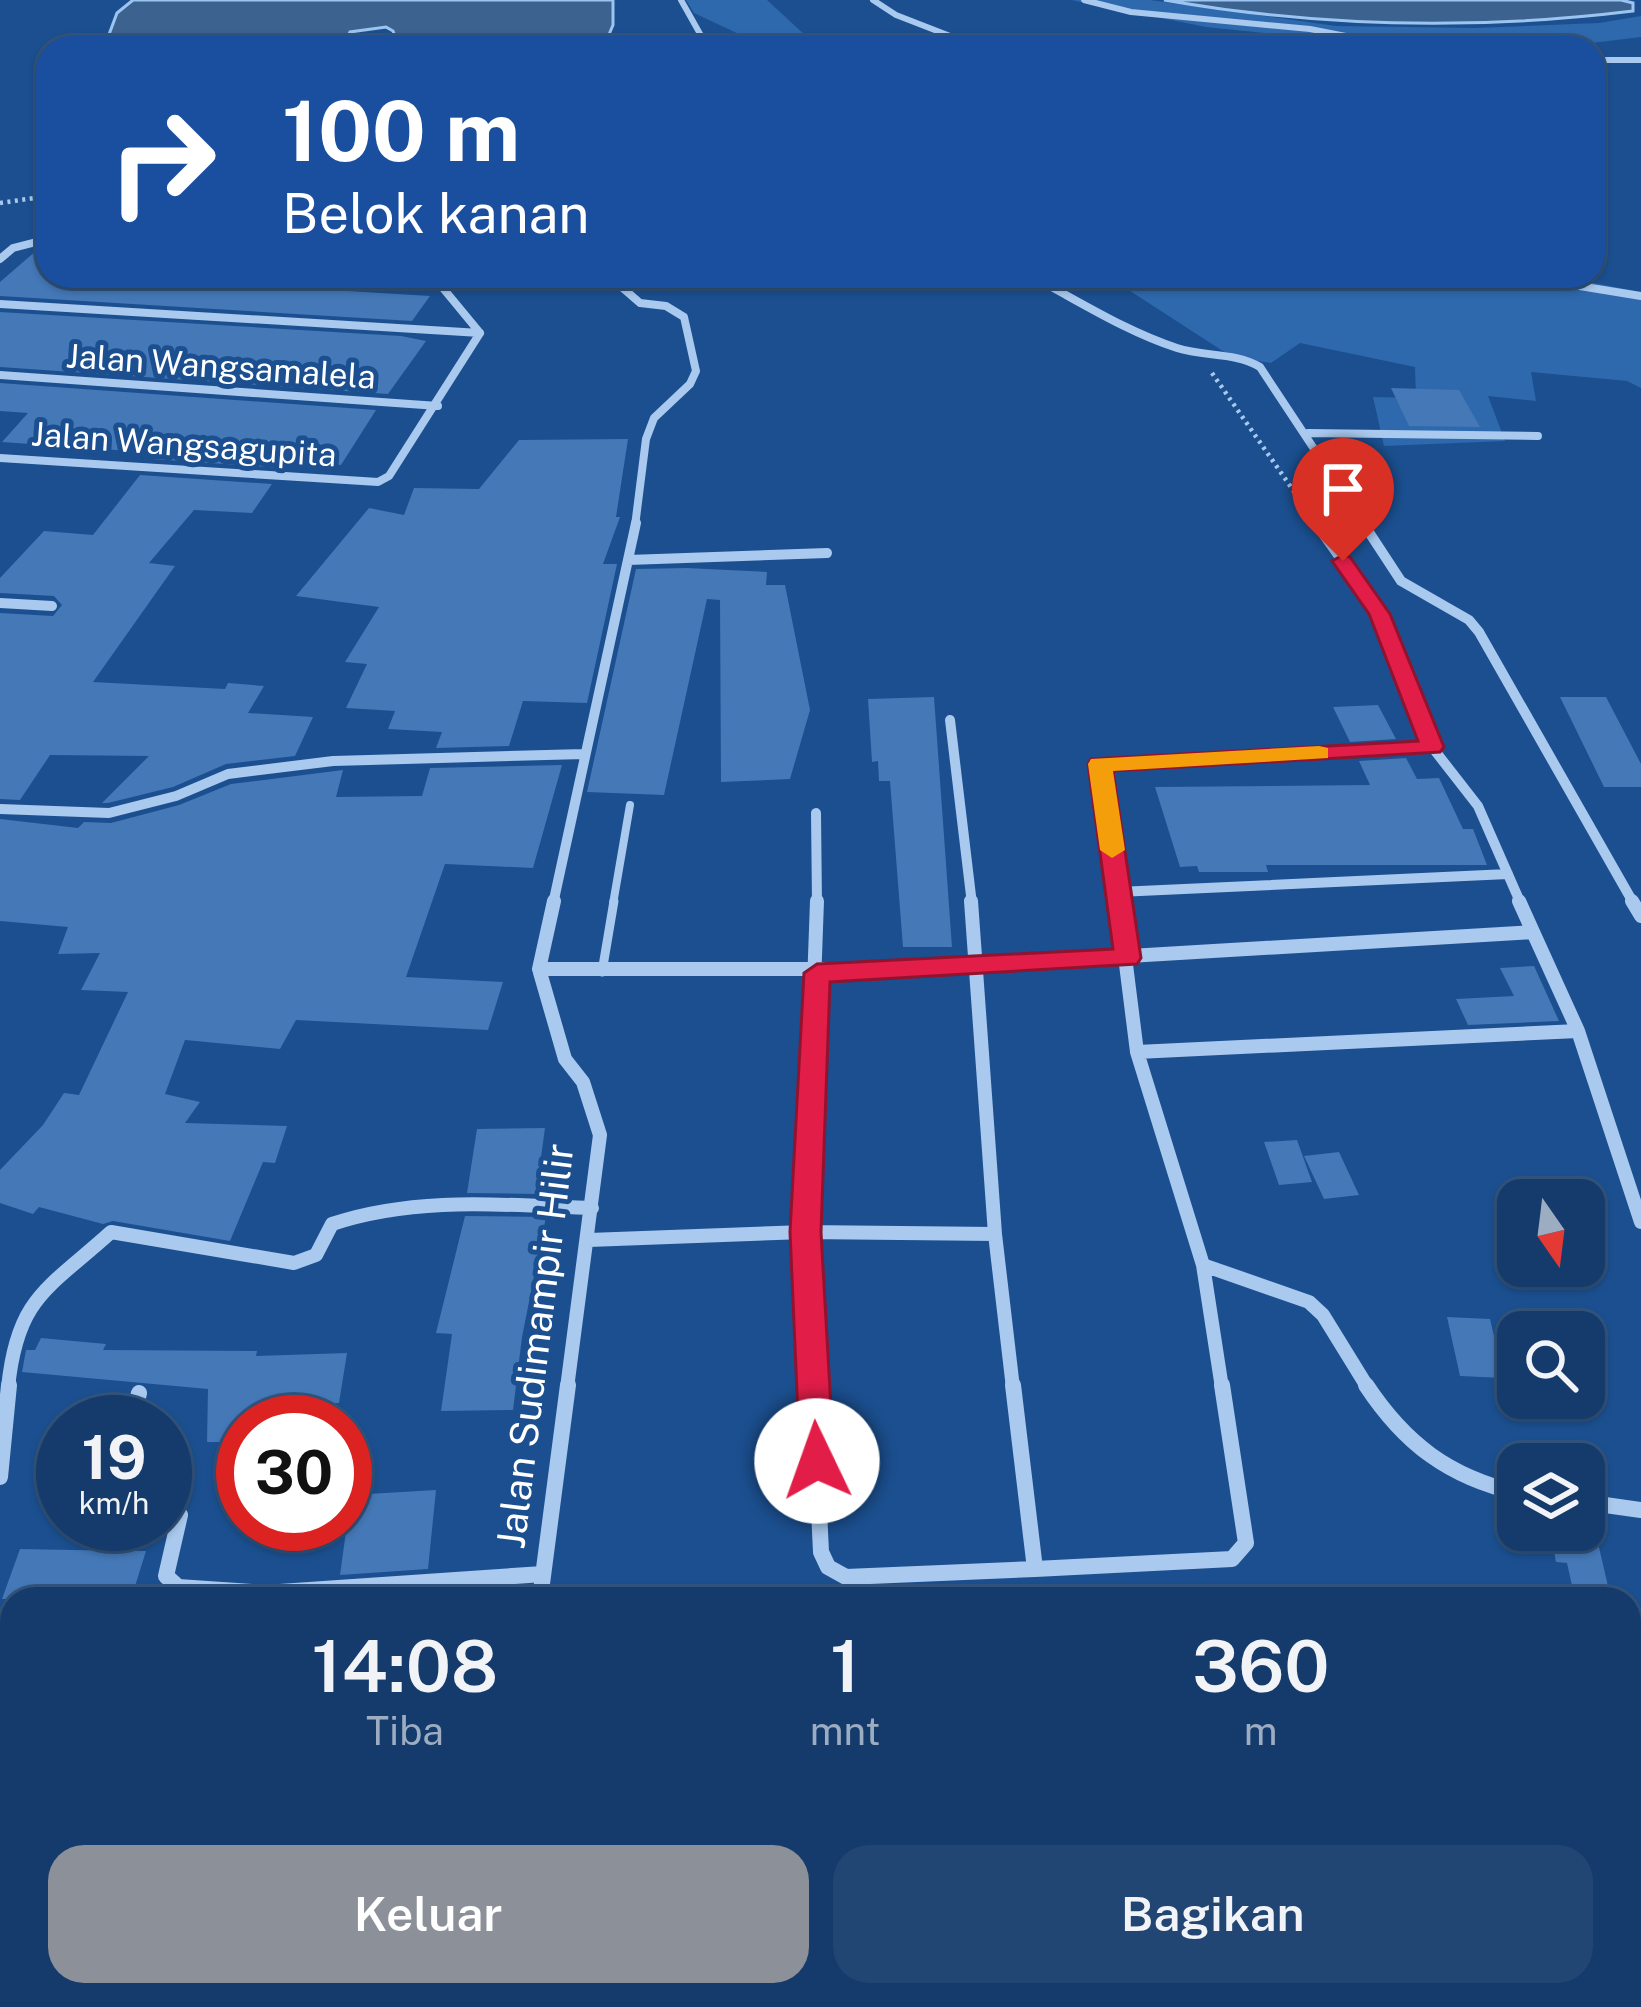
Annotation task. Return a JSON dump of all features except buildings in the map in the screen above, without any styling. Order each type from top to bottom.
[{"type":"street","points":[[681,0],[701,36]]},
{"type":"street","points":[[874,0],[896,15],[950,36]]},
{"type":"street","points":[[1084,0],[1131,12],[1346,36]]},
{"type":"street","points":[[1605,60],[1641,60]]},
{"type":"street","points":[[0,259],[13,248],[36,242]]},
{"type":"street","points":[[443,288],[480,333]]},
{"type":"street","points":[[623,288],[640,303],[666,306],[684,316],[696,371],[690,384],[654,418],[646,439],[628,560],[539,969],[817,973],[1533,932]]},
{"type":"street","points":[[1056,288],[1200,356],[1250,359],[1261,367],[1401,581],[1469,620],[1479,632],[1641,916]]},
{"type":"street","points":[[1601,288],[1641,296]]},
{"type":"street","points":[[0,304],[480,333]]},
{"type":"street","points":[[438,406],[480,333]]},
{"type":"street","name":"Jalan Wangsamalela","points":[[0,375],[438,406]]},
{"type":"street","name":"Jalan Wangsagupita","points":[[0,458],[365,484],[389,476],[438,406]]},
{"type":"street","points":[[1308,433],[1538,436]]},
{"type":"street","points":[[1324,535],[1380,614],[1432,747],[1478,806],[1578,1031],[1641,1222]]},
{"type":"street","points":[[628,560],[827,553]]},
{"type":"street","points":[[0,603],[52,607]]},
{"type":"street","points":[[950,720],[979,966],[995,1234],[1035,1569]]},
{"type":"street","points":[[816,813],[817,973],[805,1232],[821,1552],[828,1567],[846,1577],[1197,1564],[1232,1559],[1246,1543],[1203,1265],[1137,1052],[1100,764],[1432,747]]},
{"type":"street","points":[[0,808],[109,812],[176,796],[228,774],[288,765],[584,754]]},
{"type":"street","points":[[1118,892],[1508,874]]},
{"type":"street","name":"Jalan Sudimampir Hilir","points":[[539,969],[565,1059],[583,1082],[600,1135],[541,1587]]},
{"type":"street","points":[[1137,1052],[1578,1031]]},
{"type":"street","points":[[0,1477],[13,1341],[30,1304],[111,1232],[294,1263],[316,1255],[332,1224],[356,1215],[458,1205],[592,1208]]},
{"type":"street","points":[[589,1240],[805,1232],[995,1234]]},
{"type":"street","points":[[1203,1265],[1309,1302],[1323,1315],[1403,1440],[1456,1478],[1497,1488]]},
{"type":"street","points":[[1605,1505],[1641,1510]]},
{"type":"street","points":[[172,1551],[166,1576],[178,1587]]},
{"type":"street","points":[[353,1587],[543,1574]]},
{"type":"lane","points":[[602,972],[629,805]]},
{"type":"path","points":[[0,203],[36,198]]},
{"type":"path","points":[[1200,356],[1324,535]]},
{"type":"shaded area","points":[[133,0],[613,0],[608,36],[395,36],[386,27],[348,36],[108,36],[117,13]]},
{"type":"shaded area","points":[[686,0],[767,0],[806,36],[743,36],[694,13]]},
{"type":"shaded area","points":[[1071,0],[1150,0],[1336,26],[1476,28],[1599,23],[1641,16],[1641,37],[1605,41],[1605,36],[1293,36],[1206,27]]},
{"type":"shaded area","points":[[1164,0],[1621,0],[1633,3],[1633,11],[1516,21],[1398,23],[1280,16]]},
{"type":"shaded area","points":[[1605,285],[1641,292],[1641,388],[1627,381],[1531,372],[1536,401],[1488,396],[1505,441],[1384,446],[1373,397],[1416,398],[1415,367],[1300,343],[1271,363],[1232,357],[1126,288]]},
{"type":"slow traffic","points":[[1112,850],[1100,764],[1319,753]]},
{"type":"route","points":[[817,1461],[805,1232],[817,973],[1128,958],[1100,764],[1432,747],[1380,614],[1343,561]]}]
